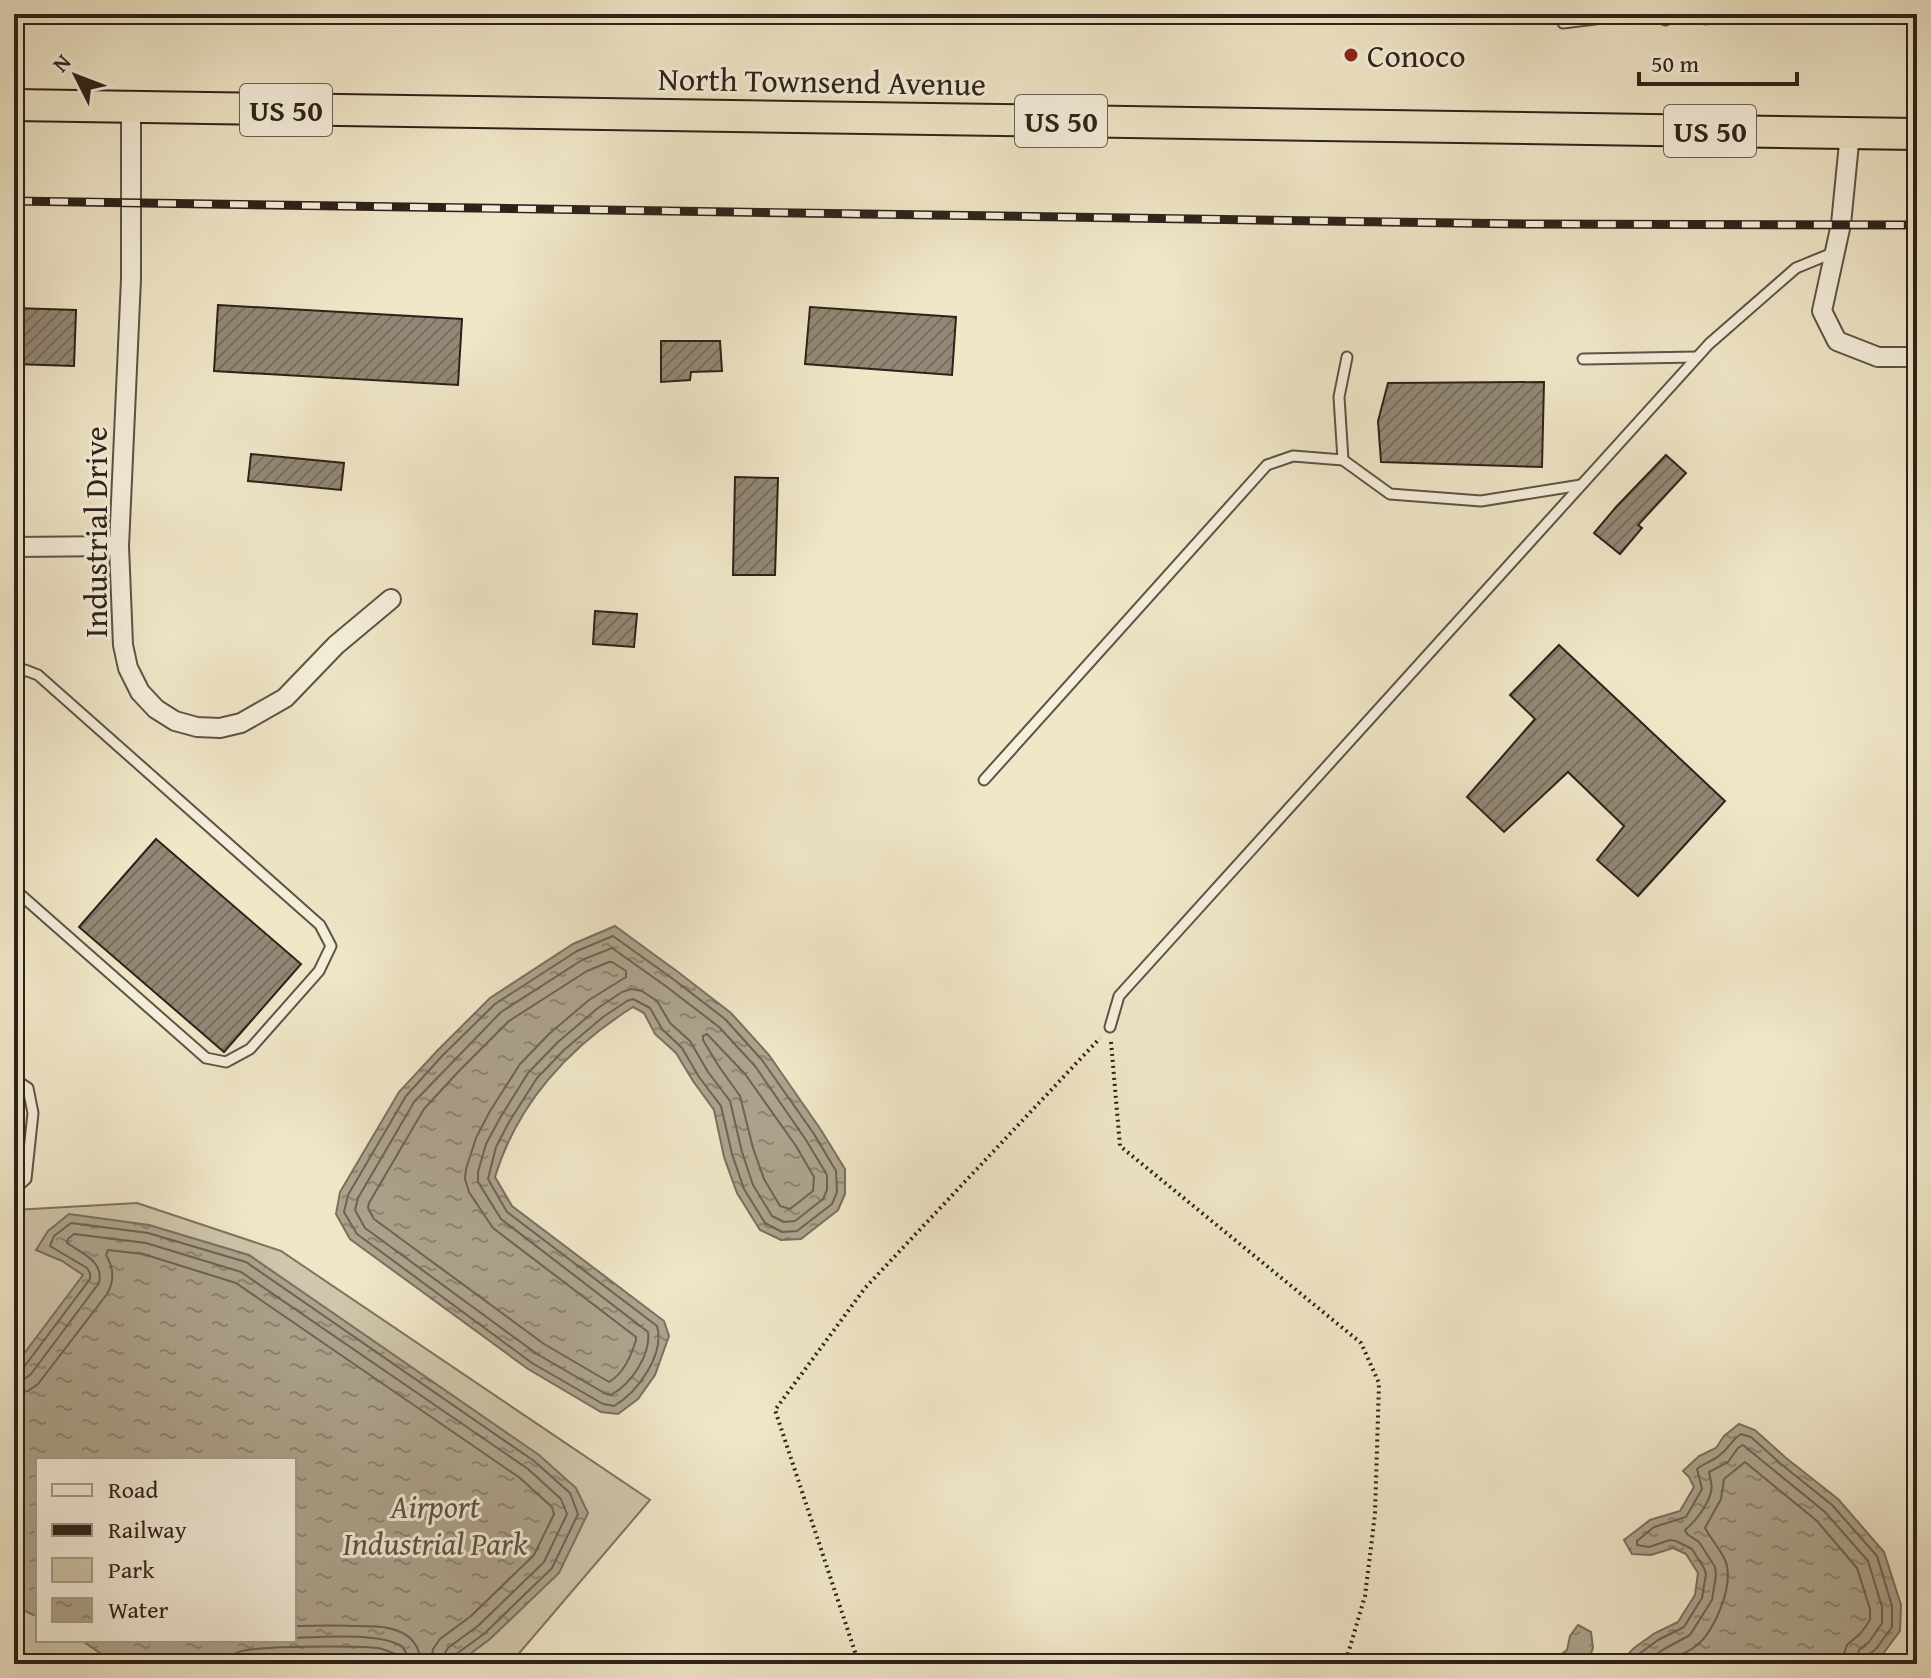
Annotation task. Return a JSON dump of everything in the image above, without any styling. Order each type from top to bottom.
[{"type":"highway","name":"North Townsend Avenue","points":[[14,105],[1917,134]]},
{"type":"street","name":"Industrial Drive","points":[[131,108],[131,279],[119,546],[123,645],[128,668],[140,692],[156,709],[175,721],[197,727],[220,728],[241,723],[285,698],[336,645],[391,599]]},
{"type":"street","points":[[1850,133],[1841,224],[1822,311],[1837,341],[1878,357],[1917,357]]},
{"type":"street","points":[[14,547],[119,546]]},
{"type":"lane","points":[[1563,23],[1595,19],[1604,14]]},
{"type":"lane","points":[[1649,14],[1666,20]]},
{"type":"lane","points":[[1110,1027],[1119,996],[1709,344],[1796,268],[1835,252]]},
{"type":"lane","points":[[1343,460],[1339,397],[1347,357]]},
{"type":"lane","points":[[1583,359],[1697,357]]},
{"type":"lane","points":[[984,780],[1267,465],[1293,456],[1343,460],[1390,494],[1481,501],[1581,485]]},
{"type":"lane","points":[[14,678],[25,670],[38,675],[320,925],[331,946],[319,971],[250,1049],[226,1062],[206,1058],[14,889]]},
{"type":"lane","points":[[14,1079],[28,1088],[33,1113],[26,1179],[14,1190]]},
{"type":"path","points":[[859,1664],[775,1410],[865,1288],[1110,1027]]},
{"type":"path","points":[[1110,1027],[1120,1146],[1361,1343],[1379,1383],[1373,1528],[1365,1596],[1345,1664]]},
{"type":"green space","name":"Airport Industrial Park","points":[[137,1203],[281,1251],[650,1500],[510,1664],[14,1664],[14,1210]]},
{"type":"water","points":[[615,926],[731,1013],[769,1055],[845,1169],[845,1194],[838,1210],[801,1239],[781,1240],[760,1230],[737,1193],[724,1157],[714,1110],[676,1053],[655,1034],[644,1013],[633,1007],[567,1059],[531,1102],[505,1150],[495,1177],[512,1206],[664,1321],[669,1336],[655,1375],[638,1399],[618,1414],[601,1412],[528,1369],[350,1239],[336,1214],[340,1192],[399,1092],[437,1051],[490,998],[573,944]]},
{"type":"water","name":"Airport Industrial Park","points":[[69,1214],[149,1225],[249,1255],[539,1455],[576,1488],[588,1513],[559,1573],[490,1639],[458,1663],[400,1664],[379,1656],[325,1655],[254,1657],[225,1664],[116,1664],[84,1642],[296,1642],[296,1458],[36,1458],[36,1616],[14,1606],[14,1367],[83,1275],[62,1261],[36,1250],[48,1231]]},
{"type":"water","points":[[1739,1424],[1755,1430],[1838,1499],[1884,1552],[1901,1605],[1900,1631],[1882,1655],[1868,1664],[1619,1664],[1655,1633],[1678,1622],[1695,1595],[1698,1573],[1686,1554],[1673,1548],[1651,1555],[1632,1554],[1624,1540],[1650,1520],[1680,1511],[1694,1487],[1683,1471],[1699,1456],[1716,1448],[1724,1436]]},
{"type":"water","points":[[1578,1625],[1591,1632],[1593,1648],[1587,1664],[1527,1664],[1541,1656],[1560,1655],[1567,1650],[1570,1636]]},
{"type":"building","points":[[218,305],[462,319],[458,385],[214,371]]},
{"type":"building","points":[[810,307],[956,317],[952,375],[805,364]]},
{"type":"building","points":[[14,308],[76,310],[74,366],[14,364]]},
{"type":"building","points":[[661,341],[720,341],[722,371],[691,372],[690,380],[661,382]]},
{"type":"building","points":[[1544,382],[1542,467],[1381,462],[1378,421],[1388,383]]},
{"type":"building","points":[[251,454],[344,463],[341,490],[248,481]]},
{"type":"building","points":[[1666,455],[1686,473],[1638,525],[1642,528],[1620,554],[1594,533]]},
{"type":"building","points":[[735,477],[778,478],[775,575],[733,575]]},
{"type":"building","points":[[595,611],[637,614],[634,647],[593,644]]},
{"type":"building","points":[[1559,645],[1725,801],[1638,896],[1597,860],[1624,826],[1568,772],[1504,832],[1467,797],[1535,719],[1510,695]]},
{"type":"building","points":[[156,839],[301,964],[224,1052],[79,927]]},
{"type":"railway","points":[[14,201],[1524,224],[1917,225]]},
{"type":"place","name":"Conoco","points":[[1351,55]]}]
